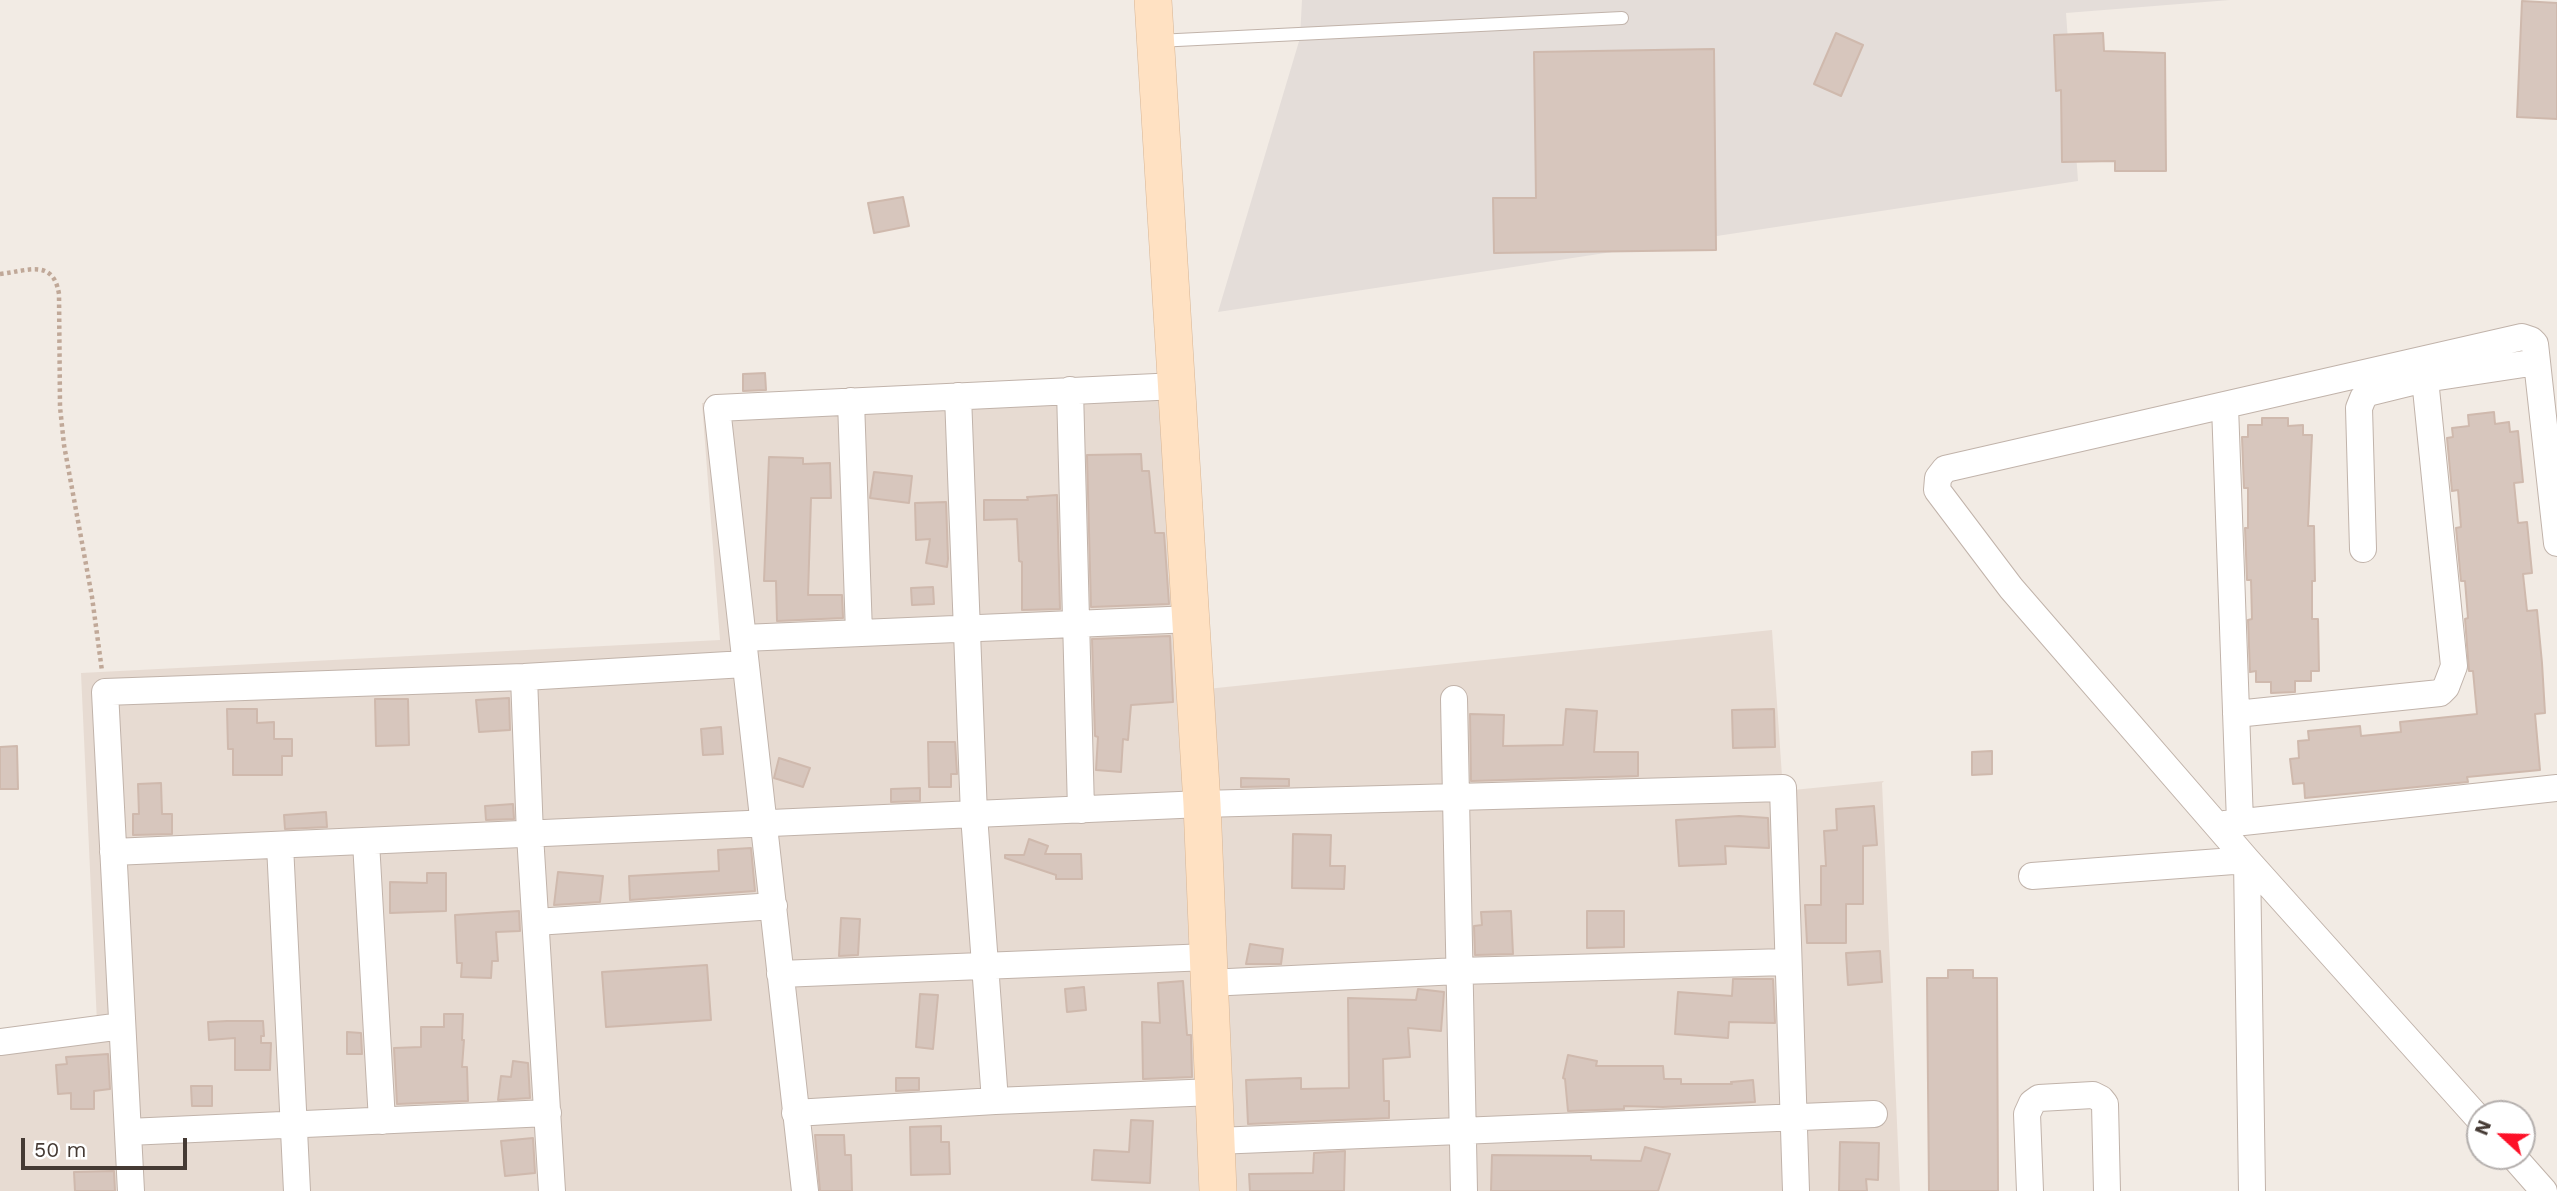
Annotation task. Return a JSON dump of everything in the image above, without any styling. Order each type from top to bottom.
[{"type":"main road","points":[[1153,0],[1192,619],[1218,1191]]},
{"type":"street","points":[[2466,1103],[2247,860],[2228,823],[2011,588],[1937,489],[1938,478],[1945,468],[2522,337],[2535,344],[2557,543]]},
{"type":"street","points":[[2362,549],[2360,408],[2363,398],[2368,393],[2425,379],[2537,362]]},
{"type":"street","points":[[2236,714],[2440,693],[2446,687],[2454,666],[2425,379]]},
{"type":"street","points":[[805,1191],[717,408],[1177,386]]},
{"type":"street","points":[[1070,390],[1081,810]]},
{"type":"street","points":[[958,396],[974,815],[995,1101]]},
{"type":"street","points":[[851,401],[859,633]]},
{"type":"street","points":[[2225,406],[2236,714],[2228,823]]},
{"type":"street","points":[[743,638],[1192,619]]},
{"type":"street","points":[[131,1191],[105,692],[524,677],[746,664]]},
{"type":"street","points":[[524,677],[530,835],[552,1191]]},
{"type":"street","points":[[1454,699],[1464,1191]]},
{"type":"street","points":[[113,852],[1202,804],[1783,788],[1796,1191]]},
{"type":"street","points":[[2228,823],[2557,788]]},
{"type":"street","points":[[366,842],[382,1121]]},
{"type":"street","points":[[280,845],[298,1191]]},
{"type":"street","points":[[2032,876],[2247,860]]},
{"type":"street","points":[[2247,860],[2252,1191]]},
{"type":"street","points":[[536,922],[774,906]]},
{"type":"street","points":[[780,974],[985,966],[1459,971],[1787,962]]},
{"type":"street","points":[[0,1042],[122,1026]]},
{"type":"street","points":[[795,1113],[1214,1092]]},
{"type":"street","points":[[2030,1191],[2027,1114],[2032,1103],[2039,1098],[2093,1095],[2105,1104],[2108,1191]]},
{"type":"street","points":[[128,1132],[548,1113]]},
{"type":"street","points":[[1216,1141],[1874,1114]]},
{"type":"street","points":[[2525,1170],[2544,1191]]},
{"type":"lane","points":[[1155,41],[1622,18]]},
{"type":"path","points":[[0,274],[40,269],[57,279],[60,407],[64,445],[92,597],[105,692]]},
{"type":"shaded area","points":[[1302,0],[2230,0],[2066,13],[2078,181],[1218,312],[1300,38]]},
{"type":"shaded area","points":[[1186,379],[1207,689],[1772,630],[1783,791],[1884,781],[1900,1191],[0,1191],[0,1037],[97,1023],[81,673],[720,640],[702,403]]},
{"type":"building","points":[[2522,1],[2557,3],[2557,119],[2517,117]]},
{"type":"building","points":[[1836,33],[1863,45],[1841,96],[1814,84]]},
{"type":"building","points":[[2103,33],[2104,51],[2165,53],[2166,171],[2115,171],[2115,161],[2062,162],[2061,90],[2056,91],[2054,35]]},
{"type":"building","points":[[1714,49],[1716,250],[1494,253],[1493,198],[1536,198],[1534,52]]},
{"type":"building","points":[[903,197],[909,226],[874,233],[868,203]]},
{"type":"building","points":[[765,373],[766,390],[743,391],[743,374]]},
{"type":"building","points":[[2494,412],[2495,424],[2509,422],[2510,432],[2518,431],[2523,482],[2514,483],[2518,523],[2527,522],[2532,573],[2523,574],[2527,611],[2537,610],[2542,663],[2545,713],[2535,714],[2540,770],[2467,777],[2468,782],[2305,798],[2304,783],[2293,784],[2290,759],[2299,758],[2298,741],[2309,740],[2308,731],[2360,726],[2361,736],[2401,732],[2400,722],[2477,714],[2473,671],[2469,671],[2465,581],[2461,581],[2456,528],[2461,527],[2458,490],[2452,491],[2447,438],[2453,437],[2452,428],[2469,426],[2468,415]]},
{"type":"building","points":[[2262,418],[2288,418],[2288,426],[2303,425],[2303,435],[2312,435],[2308,526],[2314,526],[2315,581],[2312,581],[2312,619],[2318,619],[2319,671],[2311,671],[2311,681],[2295,681],[2295,692],[2271,693],[2271,682],[2256,682],[2256,671],[2250,672],[2248,620],[2252,619],[2251,580],[2247,580],[2245,528],[2248,528],[2248,488],[2244,488],[2242,437],[2248,437],[2248,425],[2262,425]]},
{"type":"building","points":[[1141,454],[1142,471],[1149,471],[1155,533],[1164,533],[1169,604],[1091,607],[1087,455]]},
{"type":"building","points":[[769,457],[803,458],[803,464],[830,463],[831,498],[811,498],[808,595],[842,595],[843,618],[777,621],[776,581],[764,581]]},
{"type":"building","points":[[874,472],[912,476],[909,503],[870,498]]},
{"type":"building","points":[[1057,495],[1060,609],[1022,610],[1022,562],[1019,561],[1017,519],[984,520],[984,500],[1028,500],[1027,497]]},
{"type":"building","points":[[946,502],[947,567],[926,563],[930,539],[916,540],[915,503]]},
{"type":"building","points":[[933,587],[934,604],[912,605],[911,588]]},
{"type":"building","points":[[1170,636],[1173,702],[1131,705],[1128,740],[1123,739],[1121,772],[1096,770],[1098,737],[1095,736],[1092,639]]},
{"type":"building","points":[[509,698],[510,730],[479,732],[476,700]]},
{"type":"building","points":[[375,699],[408,699],[409,745],[376,746]]},
{"type":"building","points":[[227,709],[257,709],[257,723],[274,722],[274,739],[292,739],[292,756],[282,756],[282,775],[233,775],[233,749],[228,749]]},
{"type":"building","points":[[1566,709],[1597,711],[1594,752],[1638,752],[1638,776],[1471,781],[1470,714],[1504,715],[1503,746],[1563,745]]},
{"type":"building","points":[[1774,709],[1775,747],[1733,748],[1732,710]]},
{"type":"building","points":[[721,727],[723,754],[703,755],[701,729]]},
{"type":"building","points":[[928,742],[955,742],[957,774],[951,774],[951,787],[929,787]]},
{"type":"building","points":[[17,746],[18,789],[0,789],[0,747]]},
{"type":"building","points":[[1992,751],[1992,774],[1972,775],[1972,752]]},
{"type":"building","points":[[779,758],[810,768],[803,787],[774,778]]},
{"type":"building","points":[[1241,778],[1289,779],[1289,786],[1241,787]]},
{"type":"building","points":[[161,783],[162,814],[172,814],[172,834],[133,835],[133,814],[139,814],[138,784]]},
{"type":"building","points":[[920,788],[920,801],[891,802],[891,789]]},
{"type":"building","points":[[513,804],[514,819],[486,820],[485,806]]},
{"type":"building","points":[[1874,806],[1877,845],[1863,846],[1863,904],[1846,904],[1846,943],[1807,943],[1805,905],[1821,905],[1821,866],[1826,866],[1824,831],[1837,830],[1836,809]]},
{"type":"building","points":[[326,812],[327,827],[285,829],[284,815]]},
{"type":"building","points":[[1739,816],[1768,818],[1769,848],[1725,846],[1726,864],[1679,866],[1676,820]]},
{"type":"building","points":[[1293,834],[1331,835],[1330,866],[1345,866],[1344,889],[1292,888]]},
{"type":"building","points":[[1029,839],[1048,846],[1045,854],[1081,854],[1082,879],[1056,879],[1056,875],[1005,858],[1005,855],[1024,855]]},
{"type":"building","points":[[751,848],[755,891],[630,900],[629,876],[719,871],[718,850]]},
{"type":"building","points":[[558,872],[603,876],[600,902],[554,905]]},
{"type":"building","points":[[427,873],[446,873],[446,911],[390,913],[390,882],[427,883]]},
{"type":"building","points":[[519,911],[520,931],[496,932],[498,961],[492,961],[491,978],[461,977],[462,963],[457,963],[455,915]]},
{"type":"building","points":[[1511,911],[1513,954],[1475,955],[1474,926],[1482,925],[1481,912]]},
{"type":"building","points":[[1587,911],[1624,911],[1624,947],[1587,948]]},
{"type":"building","points":[[841,918],[860,919],[858,955],[839,956]]},
{"type":"building","points":[[1250,944],[1283,949],[1281,964],[1246,964]]},
{"type":"building","points":[[1880,951],[1882,982],[1848,985],[1846,953]]},
{"type":"building","points":[[707,965],[711,1020],[606,1027],[602,972]]},
{"type":"building","points":[[1948,970],[1973,970],[1973,978],[1997,978],[1998,1191],[1929,1191],[1927,978],[1948,978]]},
{"type":"building","points":[[1733,979],[1773,979],[1775,1023],[1729,1022],[1728,1038],[1675,1034],[1678,992],[1732,996]]},
{"type":"building","points":[[1183,981],[1187,1035],[1191,1035],[1192,1077],[1143,1079],[1142,1022],[1160,1023],[1158,983]]},
{"type":"building","points":[[1084,987],[1086,1010],[1067,1012],[1065,989]]},
{"type":"building","points":[[1418,989],[1444,992],[1441,1031],[1408,1028],[1410,1057],[1383,1059],[1384,1101],[1389,1101],[1389,1118],[1248,1124],[1246,1080],[1301,1078],[1301,1089],[1349,1088],[1348,998],[1416,1000]]},
{"type":"building","points":[[920,994],[938,995],[933,1049],[916,1047]]},
{"type":"building","points":[[444,1014],[463,1014],[462,1067],[467,1067],[468,1101],[397,1104],[394,1048],[421,1047],[421,1027],[444,1027]]},
{"type":"building","points":[[263,1021],[264,1036],[261,1036],[261,1043],[271,1043],[270,1070],[235,1070],[235,1038],[209,1040],[208,1022]]},
{"type":"building","points":[[347,1032],[361,1033],[362,1054],[347,1054]]},
{"type":"building","points":[[108,1054],[110,1089],[94,1091],[94,1109],[71,1109],[71,1093],[58,1094],[56,1065],[67,1064],[66,1057]]},
{"type":"building","points":[[1568,1055],[1597,1061],[1596,1066],[1663,1066],[1664,1079],[1681,1079],[1681,1084],[1732,1084],[1731,1082],[1753,1080],[1755,1102],[1663,1107],[1624,1106],[1624,1109],[1568,1111],[1563,1078]]},
{"type":"building","points":[[513,1061],[528,1063],[530,1098],[498,1100],[501,1076],[511,1077]]},
{"type":"building","points":[[896,1078],[919,1078],[919,1090],[896,1091]]},
{"type":"building","points":[[191,1086],[212,1086],[212,1106],[192,1106]]},
{"type":"building","points":[[1131,1120],[1153,1121],[1150,1183],[1092,1180],[1094,1150],[1129,1152]]},
{"type":"building","points":[[941,1126],[941,1142],[949,1142],[950,1174],[911,1175],[910,1127]]},
{"type":"building","points":[[815,1135],[844,1135],[845,1155],[851,1155],[852,1191],[820,1191]]},
{"type":"building","points":[[533,1138],[535,1173],[505,1176],[501,1141]]},
{"type":"building","points":[[1840,1142],[1879,1143],[1878,1180],[1866,1179],[1867,1191],[1839,1191]]},
{"type":"building","points":[[1645,1147],[1670,1154],[1658,1191],[1491,1191],[1492,1155],[1591,1156],[1591,1160],[1641,1161]]},
{"type":"building","points":[[1345,1151],[1344,1191],[1250,1191],[1249,1174],[1313,1173],[1314,1153]]},
{"type":"building","points":[[114,1171],[115,1191],[75,1191],[74,1172]]}]
